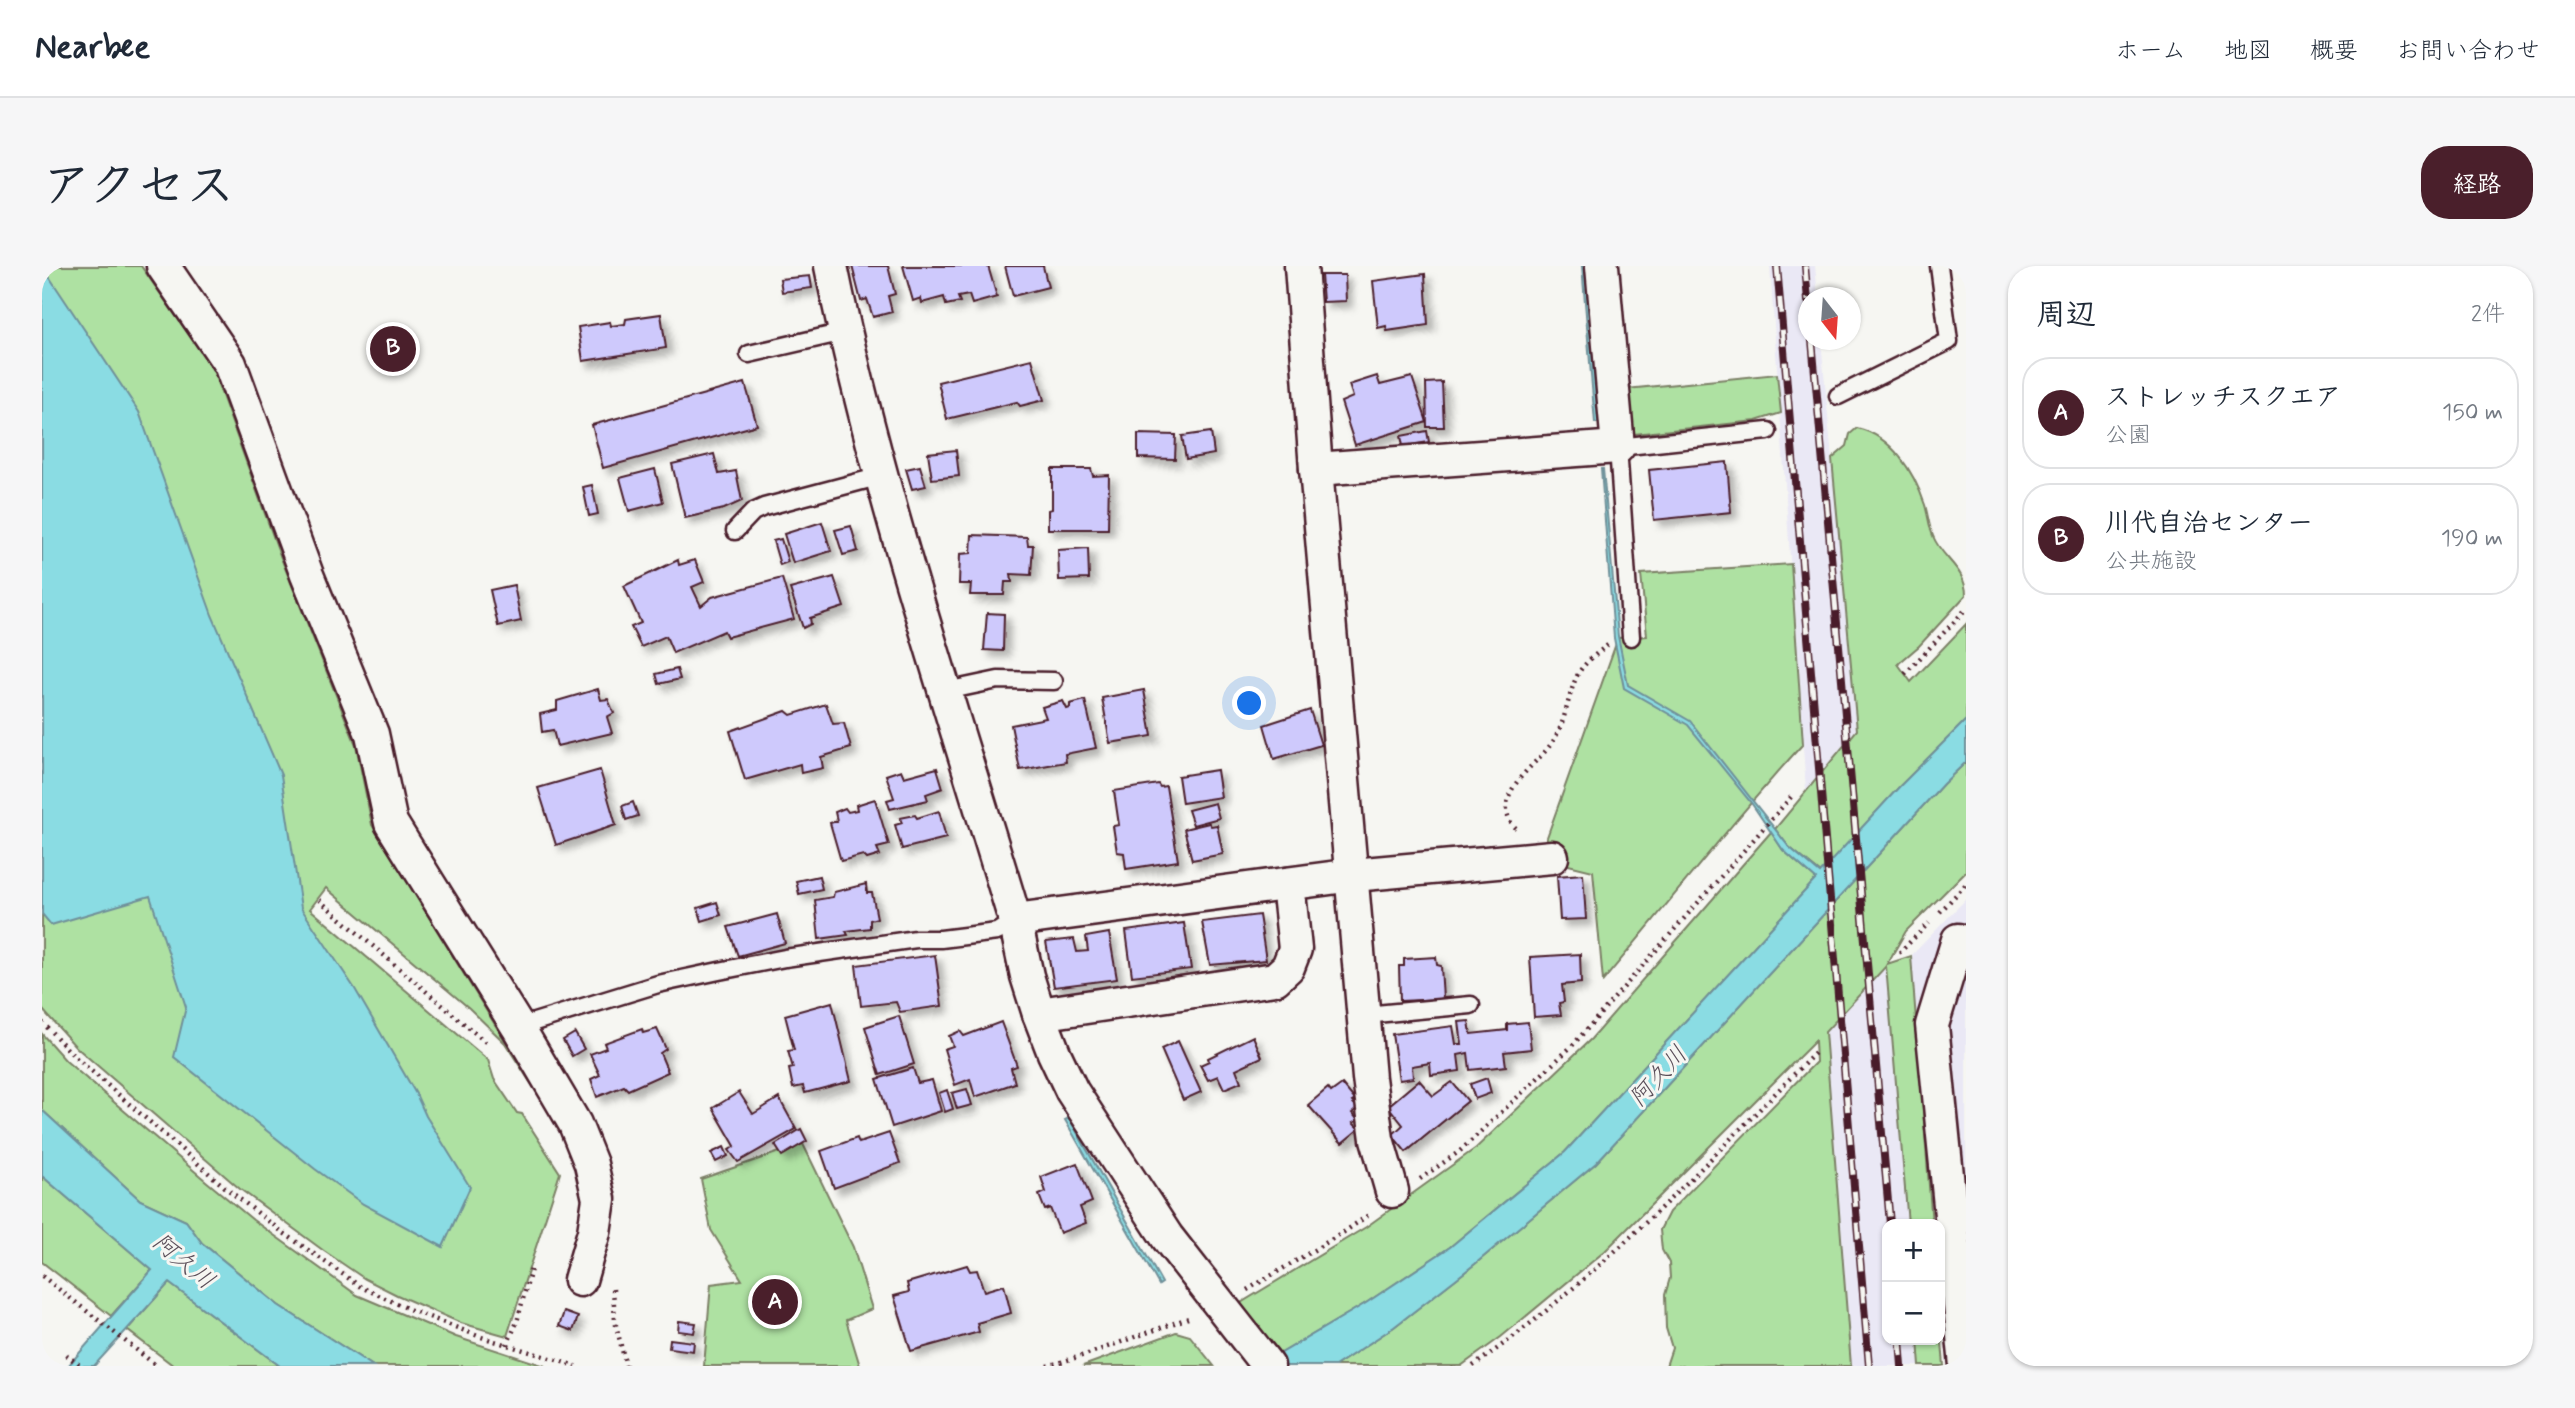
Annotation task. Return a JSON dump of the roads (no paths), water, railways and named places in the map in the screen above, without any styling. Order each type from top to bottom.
[{"type":"street","points":[[163,266],[230,364],[307,575],[372,734],[391,823],[575,1124],[591,1164],[599,1199],[594,1232],[580,1280]]},
{"type":"street","points":[[831,266],[844,331],[886,498],[1015,920],[1027,976],[1054,1053],[1072,1091],[1167,1237],[1268,1366]]},
{"type":"street","points":[[1301,266],[1316,469],[1377,1139],[1405,1186]]},
{"type":"street","points":[[1316,469],[1618,447],[1602,266]]},
{"type":"street","points":[[1015,920],[1353,875],[1546,858]]},
{"type":"street","points":[[1039,1014],[1275,979],[1288,967],[1295,949],[1288,884]]},
{"type":"street","points":[[1958,940],[1932,1025],[1966,1366]]},
{"type":"lane","points":[[1838,396],[1958,341],[1938,266]]},
{"type":"lane","points":[[749,354],[844,331]]},
{"type":"lane","points":[[1631,637],[1618,447],[1768,431]]},
{"type":"lane","points":[[735,531],[753,512],[764,507],[881,475]]},
{"type":"lane","points":[[946,691],[998,680],[1054,681]]},
{"type":"lane","points":[[518,1027],[658,984],[785,958],[916,939],[941,939],[997,932],[1015,920]]},
{"type":"lane","points":[[1365,1015],[1471,1005]]},
{"type":"water","points":[[42,266],[139,412],[212,615],[281,775],[301,908],[355,989],[426,1116],[470,1187],[443,1247],[363,1204],[174,1057],[186,1007],[150,896],[51,925],[42,914]]},
{"type":"water","points":[[1582,266],[1588,266],[1601,423],[1595,423]]},
{"type":"water","name":"阿久川","points":[[1601,469],[1618,636],[1628,685],[1690,721],[1789,847],[1820,873],[1900,786],[1966,720],[1966,762],[1596,1163],[1475,1264],[1394,1327],[1335,1366],[1259,1366],[1366,1303],[1450,1247],[1565,1152],[1816,879],[1783,850],[1752,804],[1688,725],[1624,688],[1614,638]]},
{"type":"water","name":"阿久川","points":[[42,1110],[140,1200],[186,1221],[202,1243],[278,1305],[373,1366],[280,1366],[169,1283],[94,1366],[68,1366],[152,1270],[42,1176]]},
{"type":"water","points":[[1069,1118],[1162,1283],[1159,1285],[1065,1120]]},
{"type":"railway","points":[[1777,266],[1869,1366]]},
{"type":"railway","points":[[1805,266],[1807,287]]},
{"type":"railway","points":[[1813,350],[1890,1219]]},
{"type":"railway","points":[[1900,1345],[1902,1366]]},
{"type":"place","name":"川代自治センター","points":[[393,349]]},
{"type":"place","name":"ストレッチスクエア","points":[[775,1302]]}]
